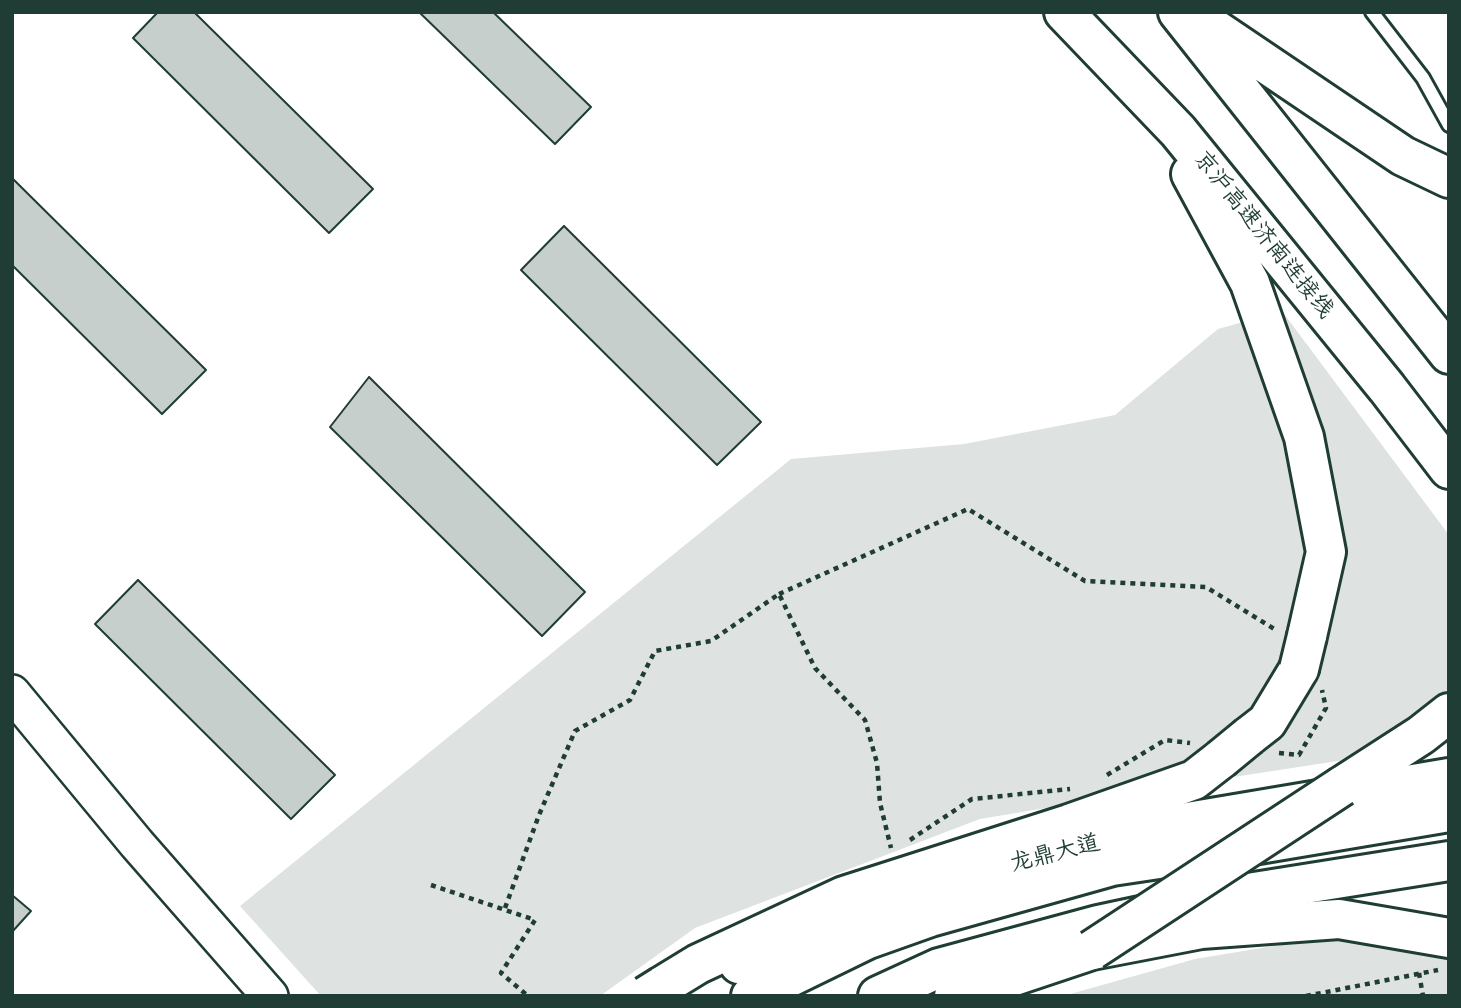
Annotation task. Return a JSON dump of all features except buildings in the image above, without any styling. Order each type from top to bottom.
[{"type":"main road","name":"京沪高速济南连接线","points":[[1064,12],[1178,131],[1387,388],[1449,469]]},
{"type":"main road","points":[[1178,12],[1445,349]]},
{"type":"main road","points":[[1189,12],[1403,156],[1449,178]]},
{"type":"main road","points":[[646,996],[698,964],[844,896],[1069,824],[1194,780],[1267,722],[1299,669],[1326,552],[1304,437],[1250,284],[1154,105]]},
{"type":"main road","points":[[1091,950],[1421,735],[1449,713]]},
{"type":"main road","name":"龙鼎大道","points":[[680,996],[727,968],[956,879],[1176,824],[1449,778]]},
{"type":"main road","points":[[751,996],[869,939],[930,917],[1112,866],[1259,845],[1449,812]]},
{"type":"main road","points":[[878,996],[939,968],[1098,925],[1248,893],[1449,861]]},
{"type":"main road","points":[[954,996],[1091,950],[1201,929],[1339,919],[1449,938]]},
{"type":"street","points":[[12,693],[137,844],[271,996]]},
{"type":"lane","points":[[1372,12],[1423,78],[1449,125]]},
{"type":"path","points":[[505,908],[539,815],[575,731],[630,700],[655,651],[711,641],[779,594],[968,509],[1086,581],[1206,587],[1276,630]]},
{"type":"path","points":[[779,594],[815,668],[865,720],[877,763],[880,803],[892,852],[972,799],[1076,788]]},
{"type":"path","points":[[1272,752],[1299,755],[1326,708],[1321,686]]},
{"type":"path","points":[[1100,780],[1165,740],[1191,743]]},
{"type":"path","points":[[431,885],[536,919],[501,973],[528,996]]},
{"type":"path","points":[[1306,996],[1329,994],[1449,967]]},
{"type":"path","points":[[1420,974],[1423,996]]},
{"type":"shaded area","points":[[1282,311],[1449,535],[1449,744],[980,819],[695,928],[600,996],[321,996],[240,906],[791,459],[964,444],[1115,415],[1218,329]]},
{"type":"shaded area","points":[[1449,917],[1449,996],[1063,996],[1195,959]]}]
